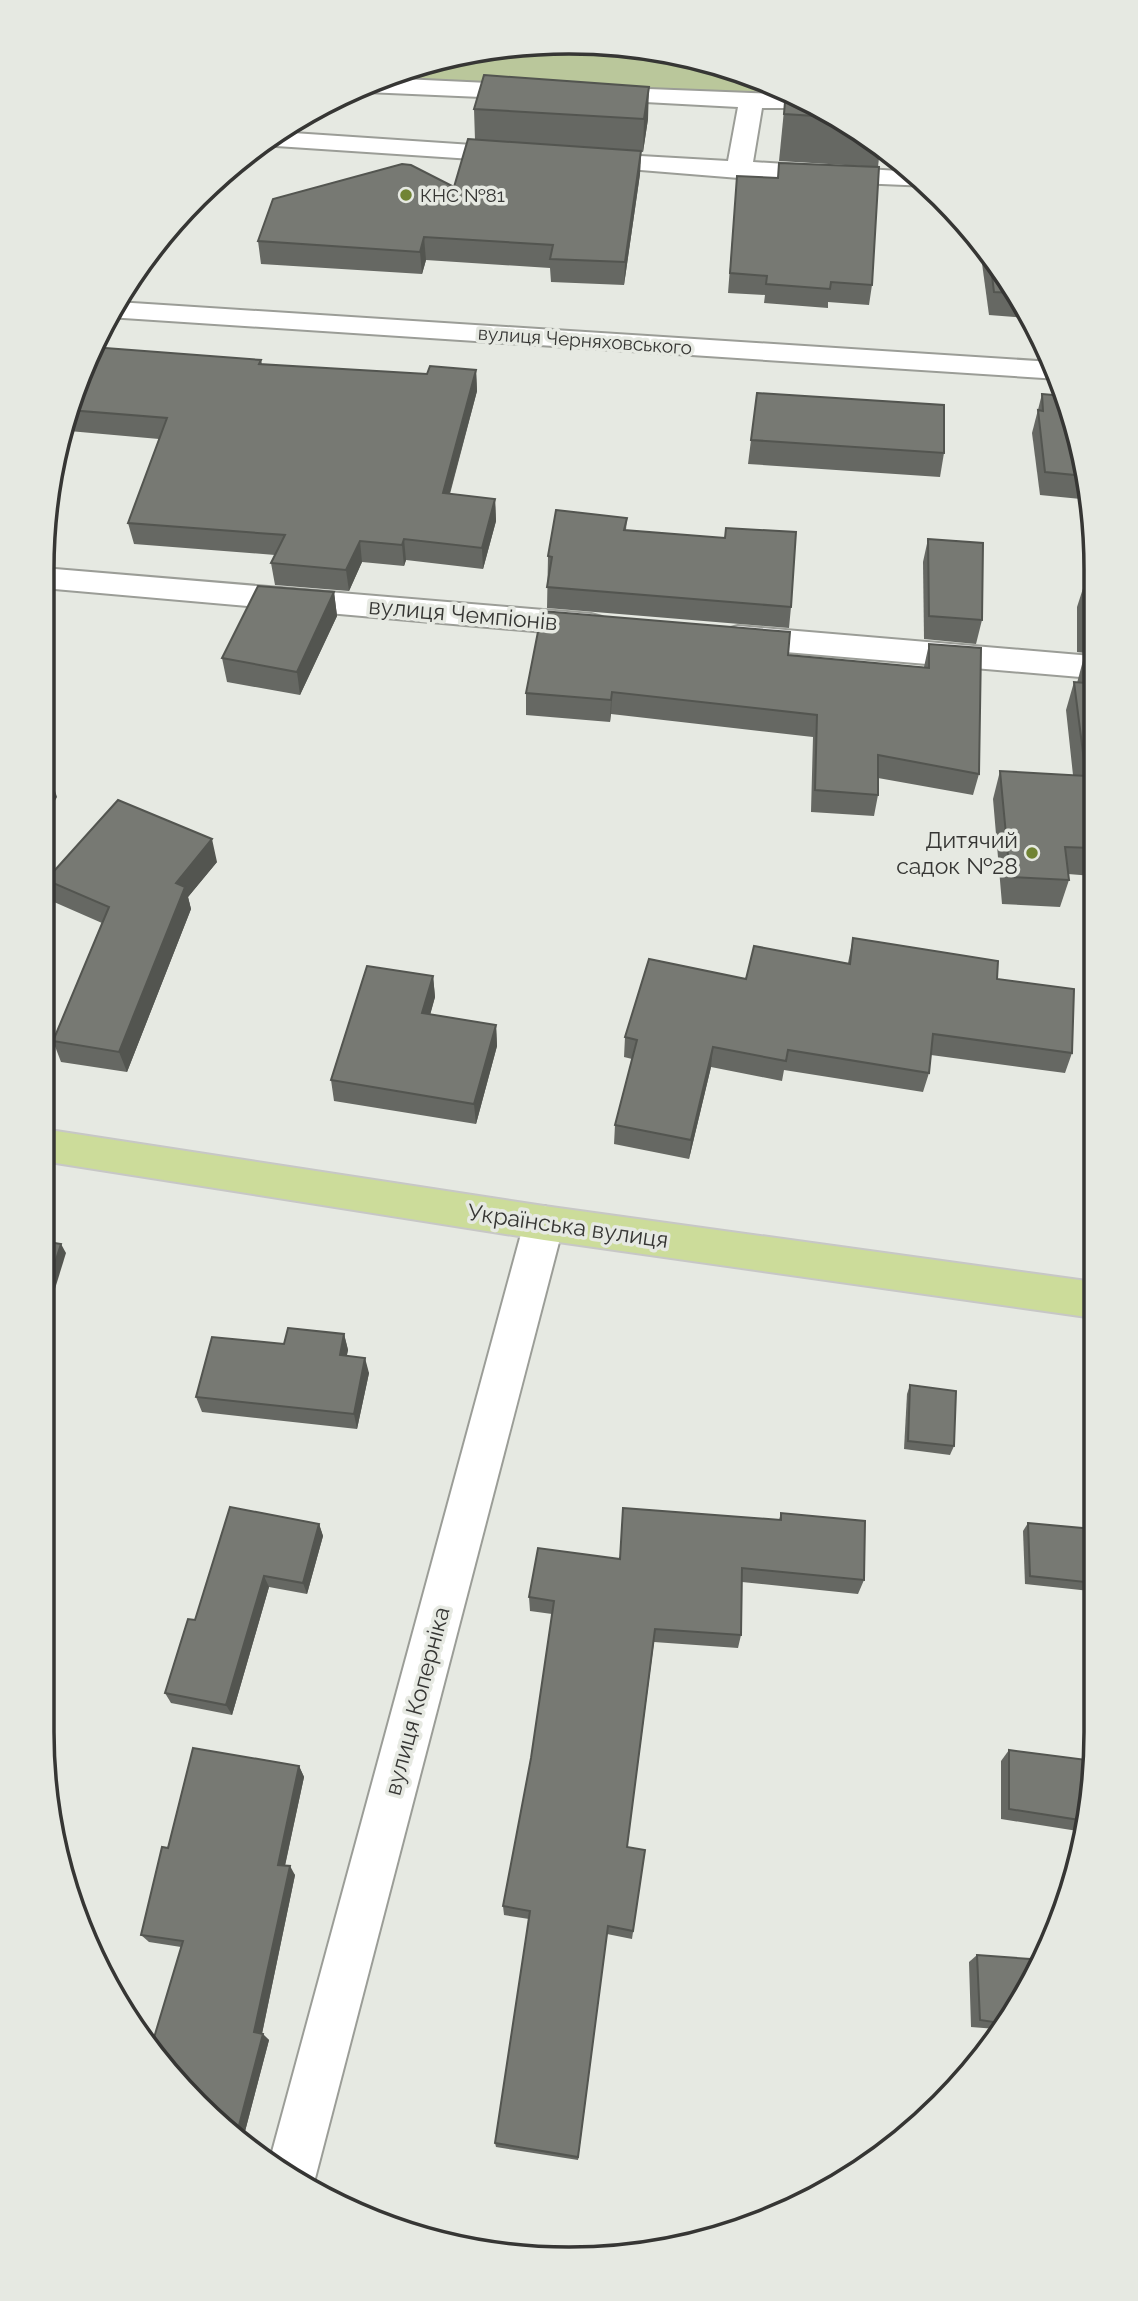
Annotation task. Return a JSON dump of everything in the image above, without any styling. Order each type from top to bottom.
[{"type":"main road","name":"Українська вулиця","points":[[54,1147],[544,1223],[1084,1299]]},
{"type":"street","points":[[392,86],[547,92]]},
{"type":"street","points":[[574,93],[784,101]]},
{"type":"street","points":[[739,170],[752,99]]},
{"type":"street","points":[[284,140],[904,179]]},
{"type":"street","name":"вулиця Черняховського","points":[[124,311],[1044,370]]},
{"type":"street","name":"вулиця Чемпіонів","points":[[54,579],[616,626]]},
{"type":"street","points":[[713,635],[1084,666]]},
{"type":"street","name":"вулиця Коперніка","points":[[294,2167],[544,1223]]},
{"type":"shaded area","points":[[535,55],[609,56],[669,64],[702,72],[786,102],[392,86],[436,72],[502,59]]},
{"type":"building","points":[[484,75],[649,87],[644,119],[474,109]]},
{"type":"building","points":[[785,102],[813,116],[784,114]]},
{"type":"building","points":[[468,139],[641,151],[625,262],[550,259],[553,245],[424,237],[420,252],[258,241],[273,199],[402,164],[411,165],[454,187]]},
{"type":"building","points":[[779,163],[879,167],[872,285],[831,282],[830,289],[766,284],[767,276],[730,273],[737,176],[778,178]]},
{"type":"building","points":[[992,276],[1003,292],[994,292]]},
{"type":"building","points":[[104,348],[261,360],[259,364],[427,374],[430,366],[476,370],[443,493],[495,499],[482,548],[404,539],[402,545],[360,541],[346,570],[271,563],[285,535],[128,523],[167,418],[80,411]]},
{"type":"building","points":[[757,393],[944,405],[944,453],[751,440]]},
{"type":"building","points":[[1042,394],[1053,395],[1075,475],[1045,472],[1038,410],[1043,411]]},
{"type":"building","points":[[556,510],[627,518],[624,530],[725,538],[726,528],[796,532],[791,607],[547,587],[552,557],[548,556]]},
{"type":"building","points":[[928,539],[983,543],[982,620],[929,616]]},
{"type":"building","points":[[258,586],[334,592],[297,672],[222,658]]},
{"type":"building","points":[[542,611],[790,632],[788,655],[929,668],[929,644],[981,648],[979,774],[878,755],[878,795],[815,790],[817,715],[612,692],[611,700],[526,693]]},
{"type":"building","points":[[1074,682],[1084,683],[1084,760]]},
{"type":"building","points":[[1000,771],[1084,776],[1084,848],[1065,847],[1069,880],[1010,877]]},
{"type":"building","points":[[118,800],[212,839],[176,883],[185,887],[119,1052],[54,1041],[109,907],[54,883],[54,871]]},
{"type":"building","points":[[853,938],[998,961],[997,979],[1074,989],[1072,1053],[933,1034],[929,1073],[788,1050],[786,1061],[713,1047],[691,1140],[615,1125],[637,1040],[625,1037],[649,959],[746,979],[754,946],[850,964]]},
{"type":"building","points":[[367,966],[433,976],[422,1013],[496,1025],[474,1104],[331,1080]]},
{"type":"building","points":[[54,1243],[61,1244],[54,1266]]},
{"type":"building","points":[[288,1328],[344,1334],[340,1355],[365,1358],[354,1414],[196,1397],[212,1337],[284,1344]]},
{"type":"building","points":[[910,1385],[956,1391],[954,1446],[908,1441]]},
{"type":"building","points":[[230,1507],[319,1524],[303,1583],[264,1576],[226,1705],[165,1693],[188,1619],[195,1620]]},
{"type":"building","points":[[623,1508],[781,1520],[781,1513],[865,1521],[864,1580],[742,1568],[741,1635],[655,1629],[627,1847],[645,1850],[633,1931],[608,1926],[578,2157],[495,2143],[530,1911],[503,1906],[531,1758],[554,1601],[529,1597],[538,1548],[620,1559]]},
{"type":"building","points":[[1028,1523],[1084,1528],[1084,1582],[1030,1576]]},
{"type":"building","points":[[193,1748],[299,1766],[278,1865],[290,1866],[254,2032],[263,2034],[239,2126],[205,2096],[154,2036],[183,1941],[141,1935],[162,1847],[168,1848]]},
{"type":"building","points":[[1009,1750],[1083,1759],[1076,1819],[1009,1809]]},
{"type":"building","points":[[977,1955],[1031,1959],[994,2022],[980,2020]]},
{"type":"place","name":"КНС №81","points":[[406,195]]},
{"type":"place","name":"Дитячий садок №28","points":[[1032,853]]}]
